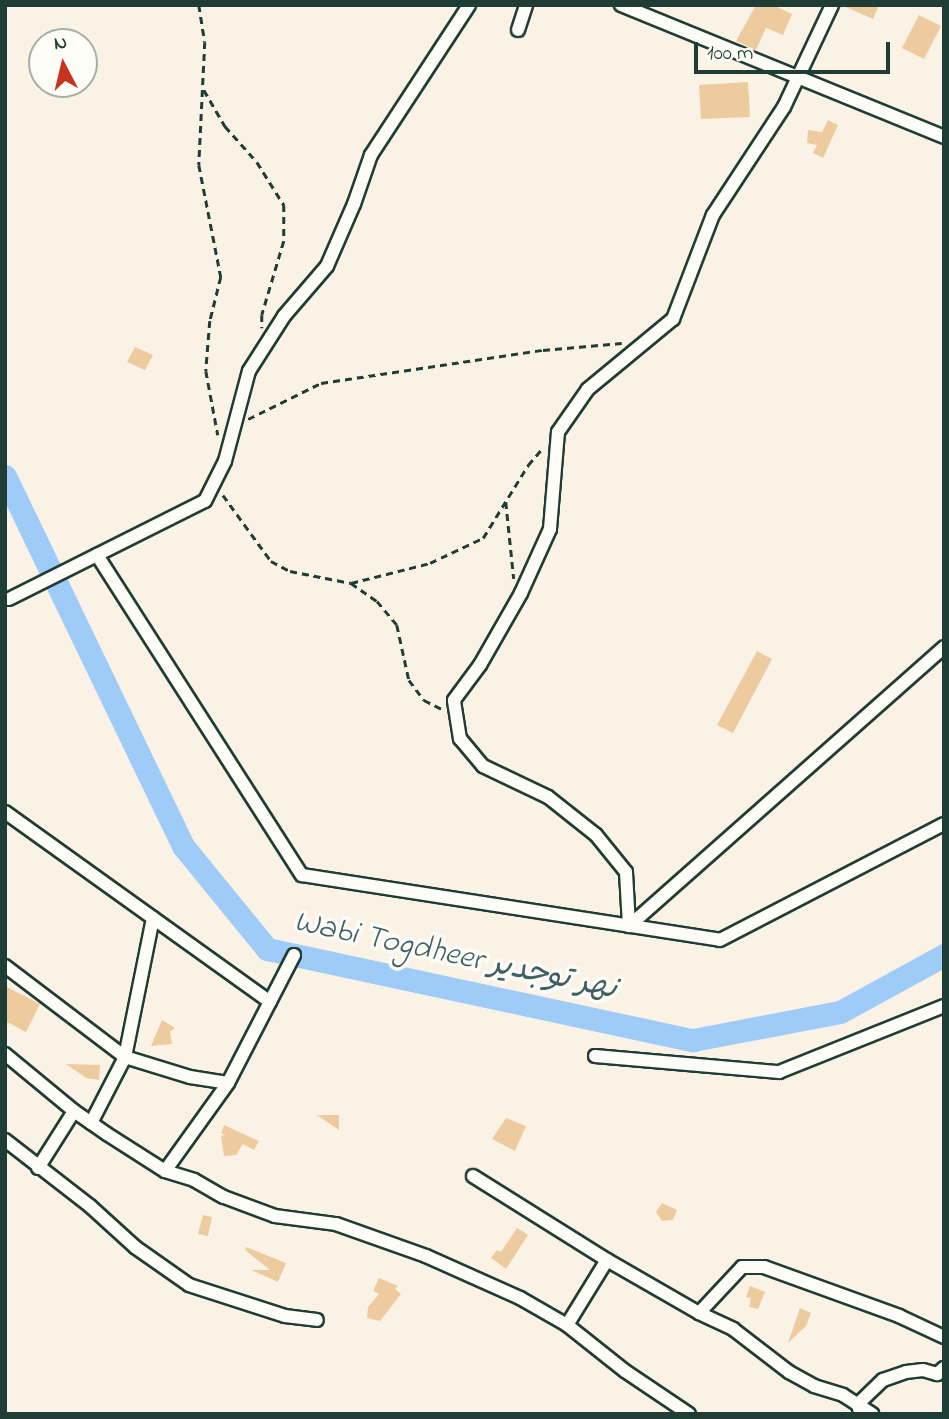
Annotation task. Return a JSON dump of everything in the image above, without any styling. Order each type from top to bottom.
[{"type":"street","points":[[7,601],[205,500],[215,484],[236,425],[249,371],[284,316],[327,266],[354,204],[371,155],[469,5]]},
{"type":"street","points":[[518,30],[526,5]]},
{"type":"street","points":[[621,5],[944,137]]},
{"type":"street","points":[[629,926],[626,872],[596,835],[548,797],[483,766],[460,739],[454,700],[480,665],[516,602],[550,529],[558,432],[588,389],[673,319],[713,215],[784,107],[831,5]]},
{"type":"street","points":[[97,555],[302,875],[720,940],[944,824]]},
{"type":"street","points":[[629,926],[944,647]]},
{"type":"street","points":[[5,813],[270,1002]]},
{"type":"street","points":[[91,1123],[125,1057],[153,918]]},
{"type":"street","points":[[165,1171],[228,1083],[294,955]]},
{"type":"street","points":[[5,967],[125,1057],[190,1077],[228,1083]]},
{"type":"street","points":[[595,1056],[779,1072],[944,1006]]},
{"type":"street","points":[[5,1054],[74,1111],[165,1171],[194,1180],[224,1197],[275,1216],[336,1224],[426,1256],[520,1298],[567,1325],[625,1371],[689,1414]]},
{"type":"street","points":[[38,1168],[74,1111]]},
{"type":"street","points":[[5,1140],[90,1206],[135,1247],[189,1286],[285,1316],[317,1320]]},
{"type":"street","points":[[474,1176],[607,1259],[699,1313],[733,1329],[798,1377],[872,1414]]},
{"type":"street","points":[[567,1325],[607,1259]]},
{"type":"street","points":[[699,1313],[742,1267],[764,1267],[899,1316],[944,1337]]},
{"type":"street","points":[[859,1409],[883,1380],[906,1372],[923,1370],[942,1373]]},
{"type":"path","points":[[199,5],[205,42],[199,165],[221,277],[210,321],[206,371],[218,431],[217,444]]},
{"type":"path","points":[[203,88],[225,125],[257,162],[284,205],[284,241],[262,315],[261,352]]},
{"type":"path","points":[[236,425],[321,383],[610,342],[641,345]]},
{"type":"path","points":[[351,583],[430,563],[483,538],[528,465],[558,432]]},
{"type":"path","points":[[215,484],[271,561],[290,571],[351,583],[377,601],[397,625],[409,680],[424,701],[457,716]]},
{"type":"path","points":[[506,502],[516,602]]},
{"type":"building","points":[[756,5],[773,5],[792,14],[783,35],[766,28],[756,50],[736,41]]},
{"type":"building","points":[[841,5],[879,5],[873,19]]},
{"type":"building","points":[[919,15],[941,26],[924,59],[902,48]]},
{"type":"building","points":[[748,82],[750,117],[701,119],[699,85]]},
{"type":"building","points":[[828,120],[838,125],[823,158],[813,153],[817,145],[807,143],[808,130],[822,132]]},
{"type":"building","points":[[135,347],[153,355],[145,370],[127,362]]},
{"type":"building","points":[[757,651],[772,659],[733,733],[717,725]]},
{"type":"building","points":[[5,986],[40,1004],[26,1032],[5,1021]]},
{"type":"building","points":[[162,1020],[175,1028],[170,1032],[172,1044],[151,1046]]},
{"type":"building","points":[[66,1064],[100,1065],[99,1080],[86,1078]]},
{"type":"building","points":[[317,1115],[339,1115],[339,1130]]},
{"type":"building","points":[[506,1118],[526,1126],[515,1151],[492,1139]]},
{"type":"building","points":[[224,1125],[259,1141],[254,1150],[243,1144],[236,1155],[224,1156],[221,1136],[225,1135],[221,1133]]},
{"type":"building","points":[[662,1203],[677,1210],[673,1220],[662,1221],[656,1212]]},
{"type":"building","points":[[203,1215],[212,1217],[208,1236],[198,1234]]},
{"type":"building","points":[[517,1228],[528,1235],[506,1269],[491,1258],[497,1250],[501,1252]]},
{"type":"building","points":[[246,1247],[286,1263],[278,1282],[251,1270],[270,1270],[245,1250]]},
{"type":"building","points":[[379,1278],[398,1286],[395,1289],[401,1294],[380,1321],[367,1318],[368,1307],[379,1294],[373,1291]]},
{"type":"building","points":[[750,1286],[765,1292],[758,1309],[749,1307],[751,1298],[746,1297]]},
{"type":"building","points":[[800,1308],[811,1313],[806,1326],[788,1343]]},
{"type":"waterway","name":"Wabi Togdheer نهر توجدير","points":[[5,476],[183,846],[267,949],[693,1040],[840,1012],[944,955]]}]
